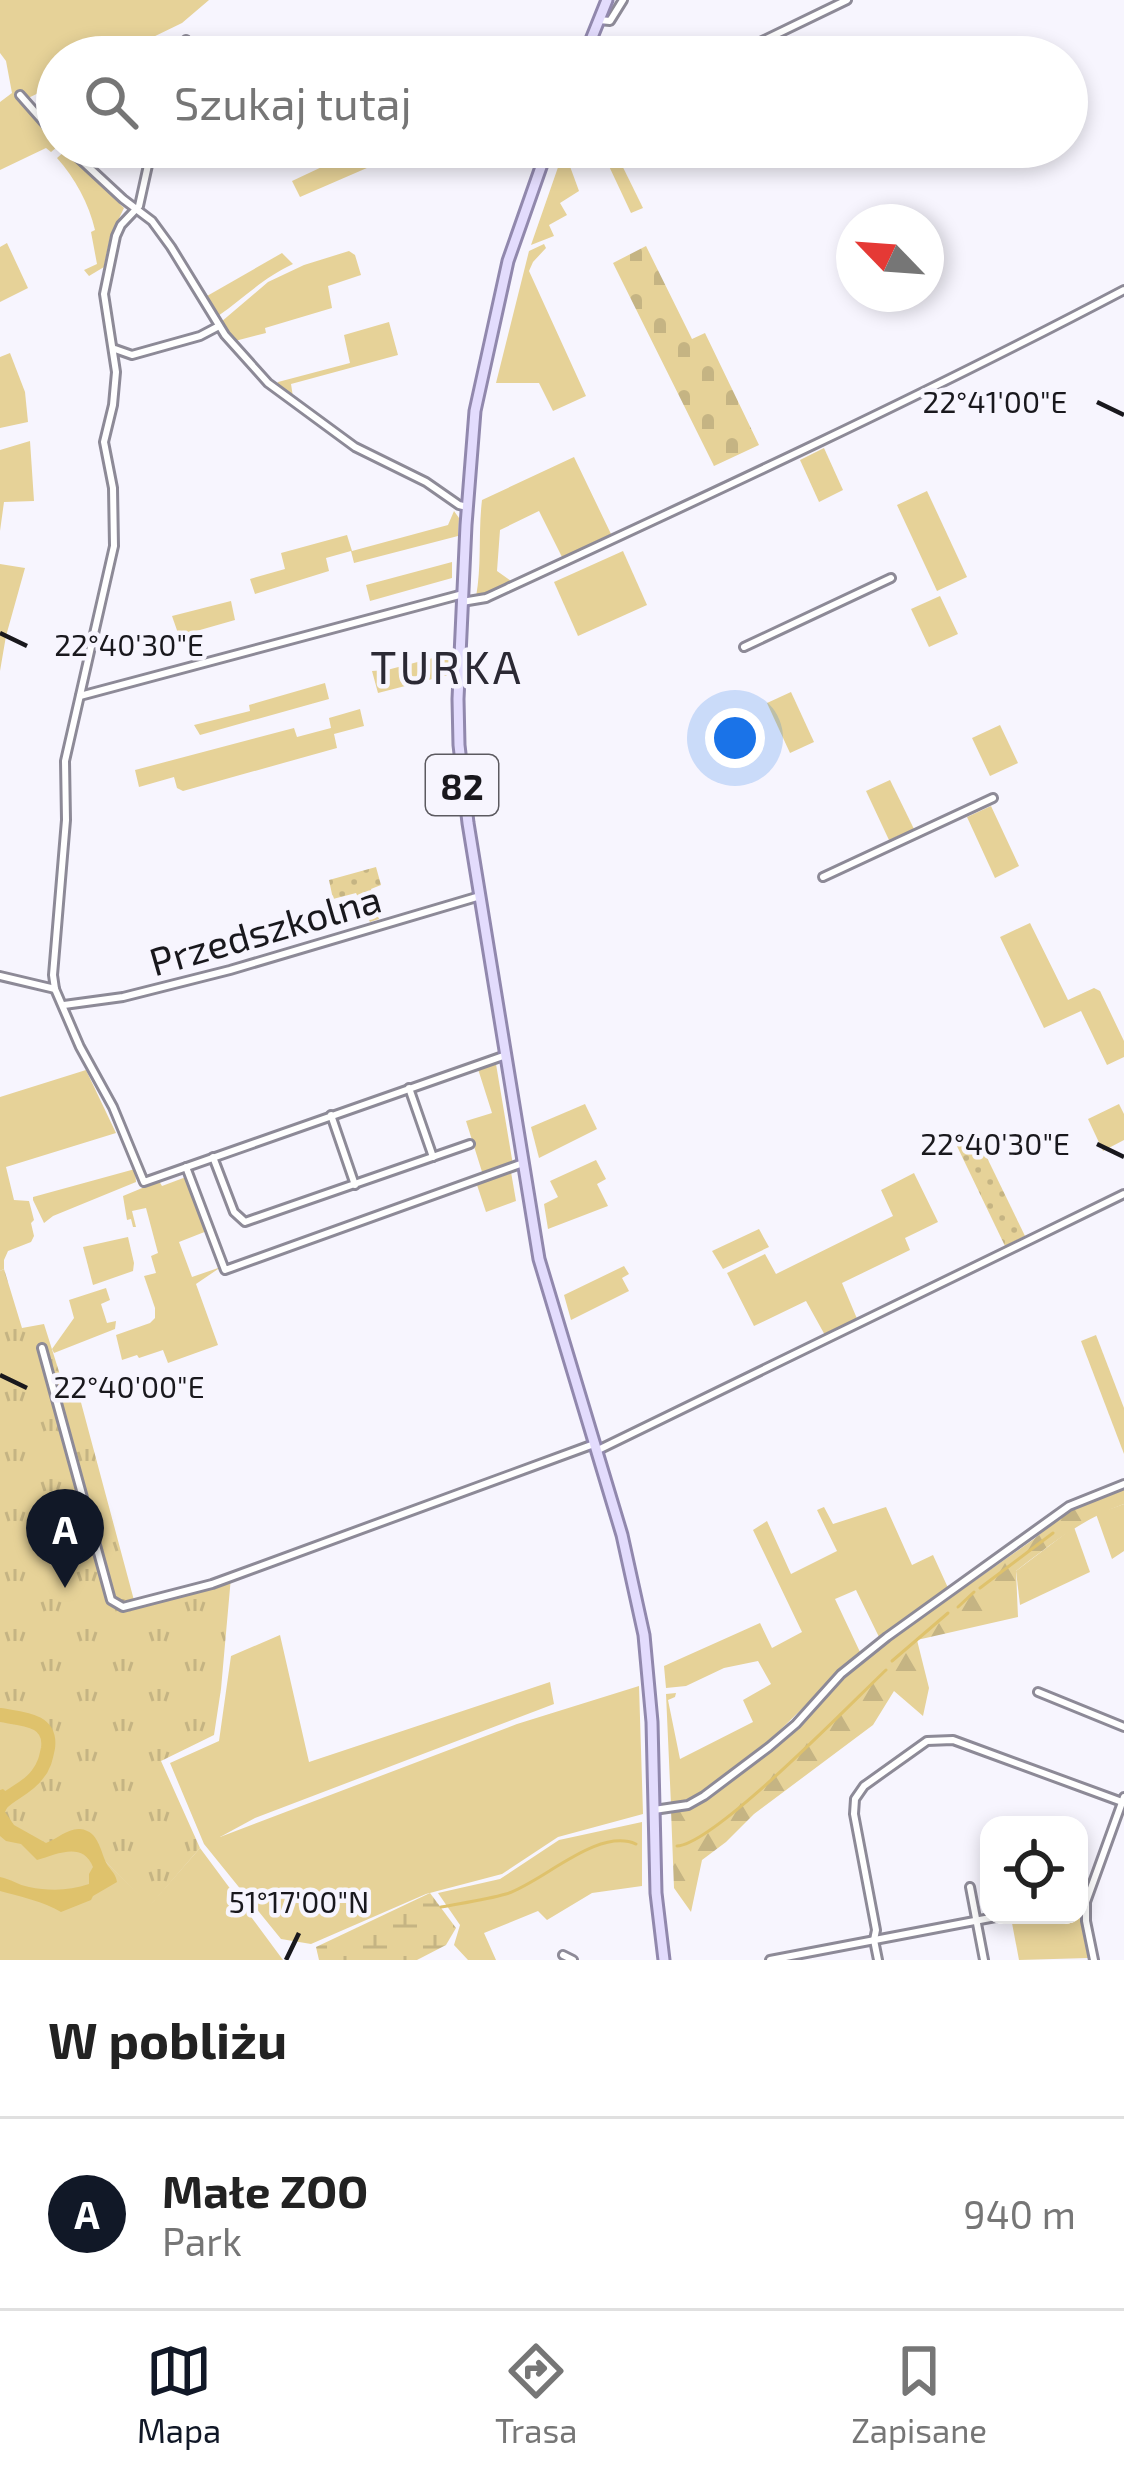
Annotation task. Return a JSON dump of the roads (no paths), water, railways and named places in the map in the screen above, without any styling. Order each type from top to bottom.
[{"type":"main road","points":[[593,36],[607,0]]},
{"type":"main road","name":"82","points":[[540,168],[497,307],[476,411],[467,507],[459,746],[544,1278],[629,1560],[644,1635],[664,1960]]},
{"type":"street","points":[[599,20],[610,21],[623,0]]},
{"type":"street","points":[[772,36],[847,0]]},
{"type":"street","points":[[20,95],[36,113]]},
{"type":"street","points":[[90,168],[147,216],[170,244],[219,326],[268,383],[344,440],[467,507]]},
{"type":"street","points":[[147,168],[137,209],[116,236],[106,280],[104,302],[116,372],[104,442],[113,488],[113,546],[65,767],[55,989],[144,1181],[506,1054]]},
{"type":"street","points":[[80,696],[463,598],[486,598],[945,381],[1124,290]]},
{"type":"street","points":[[116,372],[132,355],[219,326]]},
{"type":"street","points":[[113,349],[132,355]]},
{"type":"street","points":[[744,647],[892,578]]},
{"type":"street","points":[[823,877],[993,798]]},
{"type":"street","name":"Przedszkolna","points":[[64,1005],[123,997],[230,970],[480,896]]},
{"type":"street","points":[[0,976],[55,989]]},
{"type":"street","points":[[409,1088],[433,1157]]},
{"type":"street","points":[[331,1115],[355,1185]]},
{"type":"street","points":[[213,1157],[234,1212],[245,1222],[470,1144]]},
{"type":"street","points":[[186,1167],[225,1270],[523,1163]]},
{"type":"street","points":[[42,1348],[111,1600],[123,1607],[212,1584],[595,1447],[1124,1194]]},
{"type":"street","points":[[654,1810],[688,1805],[704,1796],[796,1724],[841,1674],[887,1637],[1069,1506],[1124,1484]]},
{"type":"street","points":[[1039,1693],[1124,1727]]},
{"type":"street","points":[[878,1960],[855,1799],[864,1786],[927,1741],[953,1740],[1123,1800],[1088,1890]]},
{"type":"street","points":[[970,1887],[984,1960]]},
{"type":"street","points":[[772,1960],[980,1919]]},
{"type":"street","points":[[1087,1924],[1094,1960]]},
{"type":"street","points":[[563,1955],[573,1960]]},
{"type":"waterway","points":[[980,1588],[1053,1533]]},
{"type":"waterway","points":[[958,1607],[974,1592]]},
{"type":"waterway","points":[[892,1661],[948,1613]]},
{"type":"waterway","points":[[677,1846],[695,1839],[751,1798],[886,1670]]},
{"type":"waterway","points":[[0,1715],[40,1726],[48,1738],[43,1766],[33,1780],[0,1805]]},
{"type":"waterway","points":[[441,1907],[506,1894],[604,1843],[636,1844]]},
{"type":"place","name":"Małe ZOO","points":[[65,1588]]},
{"type":"district","name":"TURKA","points":[[447,666]]}]
